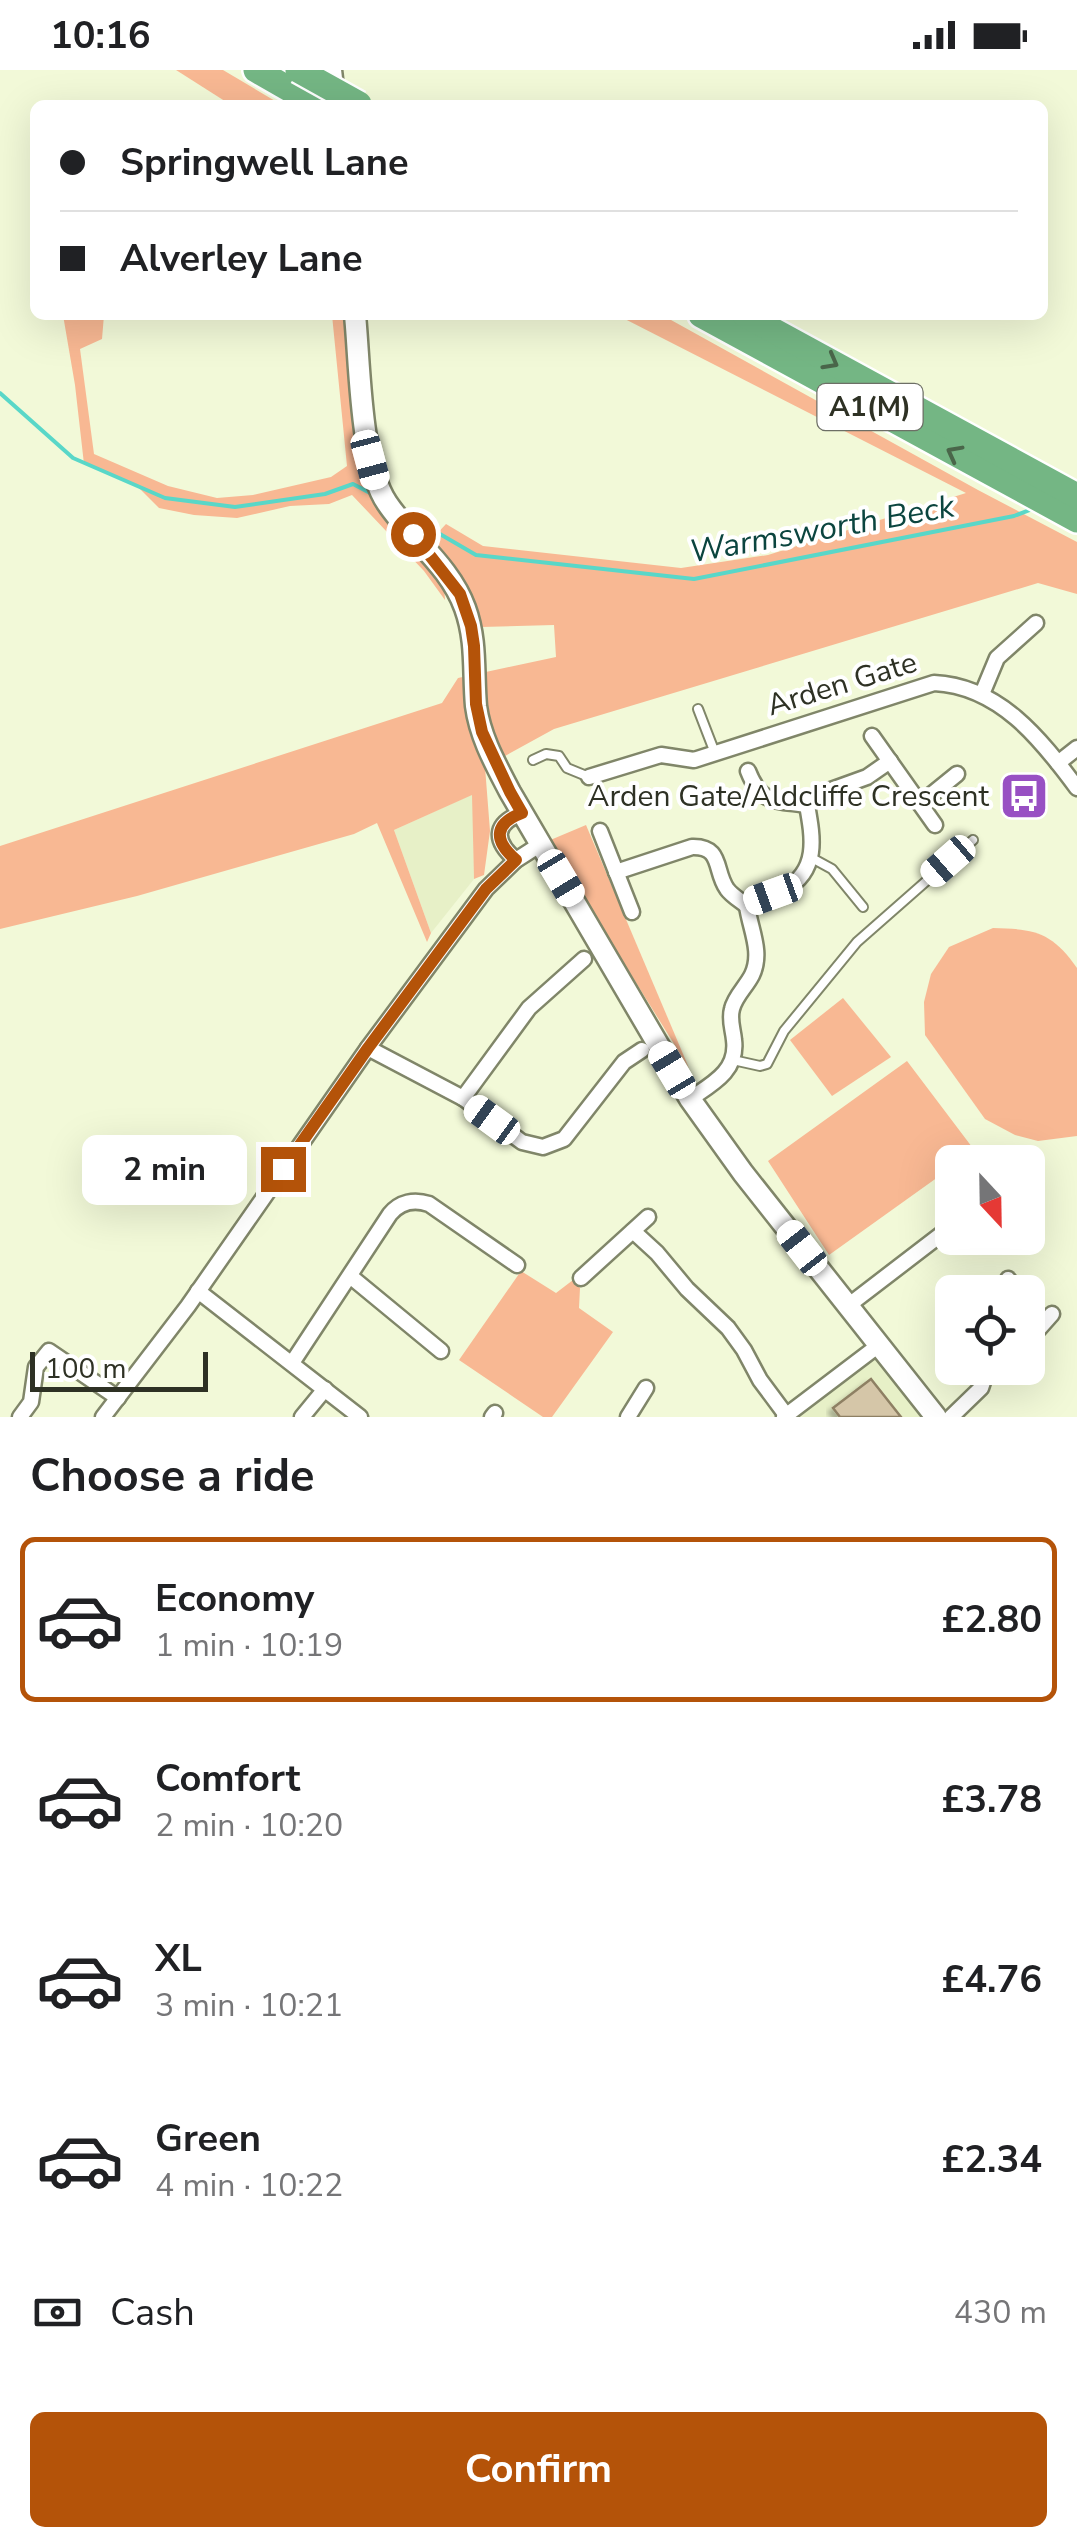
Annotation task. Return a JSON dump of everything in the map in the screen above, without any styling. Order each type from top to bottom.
[{"type":"highway","points":[[256,70],[308,100]]},
{"type":"highway","points":[[298,70],[353,100]]},
{"type":"highway","name":"A1(M)","points":[[711,320],[1063,502]]},
{"type":"highway","name":"A1(M)","points":[[754,320],[1063,502]]},
{"type":"street","points":[[331,70],[334,100]]},
{"type":"street","points":[[355,320],[367,436],[376,480],[390,507],[460,594],[471,626],[476,704],[482,732],[510,792],[690,1099],[755,1188],[936,1417]]},
{"type":"street","points":[[982,694],[997,658],[1036,623]]},
{"type":"street","name":"Arden Gate","points":[[589,778],[654,756],[688,760],[715,753],[934,683],[982,694],[1012,713],[1077,788]]},
{"type":"street","points":[[872,736],[934,825]]},
{"type":"street","points":[[1058,763],[1077,748]]},
{"type":"street","points":[[748,770],[755,788],[766,796],[807,805],[890,762]]},
{"type":"street","points":[[920,804],[957,774]]},
{"type":"street","points":[[747,906],[788,888],[803,873],[810,858],[812,834],[807,805]]},
{"type":"street","points":[[516,860],[503,848],[500,834],[505,822],[522,813]]},
{"type":"street","points":[[600,832],[632,912]]},
{"type":"street","points":[[103,1417],[486,889],[516,860],[541,844]]},
{"type":"street","points":[[616,872],[692,847],[703,847],[713,854],[726,889],[747,906],[757,956],[754,972],[731,1011],[733,1060],[720,1078],[690,1099]]},
{"type":"street","points":[[463,1098],[529,1008],[584,959]]},
{"type":"street","points":[[368,1048],[463,1098],[522,1142],[544,1147],[564,1139],[624,1062],[642,1050]]},
{"type":"street","points":[[292,1363],[395,1208],[406,1203],[429,1204],[518,1266]]},
{"type":"street","points":[[581,1278],[648,1216]]},
{"type":"street","points":[[633,1230],[728,1328],[785,1416],[879,1345]]},
{"type":"street","points":[[849,1305],[935,1239]]},
{"type":"street","points":[[350,1276],[440,1351]]},
{"type":"street","points":[[198,1290],[360,1417]]},
{"type":"street","points":[[20,1417],[31,1402],[36,1367],[48,1351],[118,1398]]},
{"type":"street","points":[[951,1417],[983,1385]]},
{"type":"street","points":[[628,1417],[646,1388]]},
{"type":"street","points":[[302,1417],[325,1389]]},
{"type":"lane","points":[[698,709],[715,753]]},
{"type":"lane","points":[[533,760],[546,754],[559,756],[567,768],[589,778]]},
{"type":"lane","points":[[733,1060],[767,1064],[792,1020],[857,942],[973,840]]},
{"type":"lane","points":[[810,858],[832,869],[863,907]]},
{"type":"shaded area","points":[[176,70],[223,70],[274,100],[223,100]]},
{"type":"shaded area","points":[[64,320],[104,320],[102,339],[80,349],[94,454],[168,486],[217,498],[253,495],[331,477],[347,466],[332,320],[346,320],[365,483],[444,586],[445,600],[424,571],[352,495],[329,504],[290,506],[237,518],[159,508],[136,485],[84,464]]},
{"type":"shaded area","points":[[627,320],[671,320],[1077,542],[1077,594],[1038,583],[554,729],[485,767],[490,831],[484,875],[474,879],[472,795],[394,830],[431,933],[427,942],[377,823],[354,834],[137,896],[0,929],[0,846],[442,703],[458,678],[556,657],[554,625],[481,627],[459,579],[432,539],[446,524],[483,546],[681,568],[768,555],[966,493]]},
{"type":"shaded area","points":[[473,794],[474,879],[431,933],[394,830]]},
{"type":"shaded area","points":[[586,825],[689,1068],[548,841]]},
{"type":"shaded area","points":[[993,928],[1041,935],[1059,947],[1077,968],[1077,1136],[1038,1141],[1015,1135],[985,1119],[925,1035],[924,1002],[931,974],[949,947]]},
{"type":"shaded area","points":[[843,998],[891,1057],[832,1096],[790,1040]]},
{"type":"shaded area","points":[[907,1061],[970,1145],[935,1145],[935,1179],[829,1255],[768,1161]]},
{"type":"shaded area","points":[[521,1271],[556,1293],[573,1280],[580,1288],[579,1308],[613,1332],[552,1417],[543,1417],[459,1360]]},
{"type":"shaded area","points":[[871,1344],[930,1417],[778,1417]]},
{"type":"building","points":[[871,1379],[901,1417],[840,1417],[833,1408]]},
{"type":"waterway","name":"Warmsworth Beck","points":[[0,393],[73,458],[165,498],[235,507],[325,494],[353,484],[372,494]]},
{"type":"waterway","name":"Warmsworth Beck","points":[[409,516],[476,555],[694,579],[1014,516],[1035,508]]},
{"type":"place","name":"Arden Gate/Aldcliffe Crescent","points":[[1024,796]]},
{"type":"route","points":[[283,1169],[486,889],[516,860],[503,848],[500,834],[505,822],[522,813],[478,719],[471,626],[460,594],[413,534]]}]
